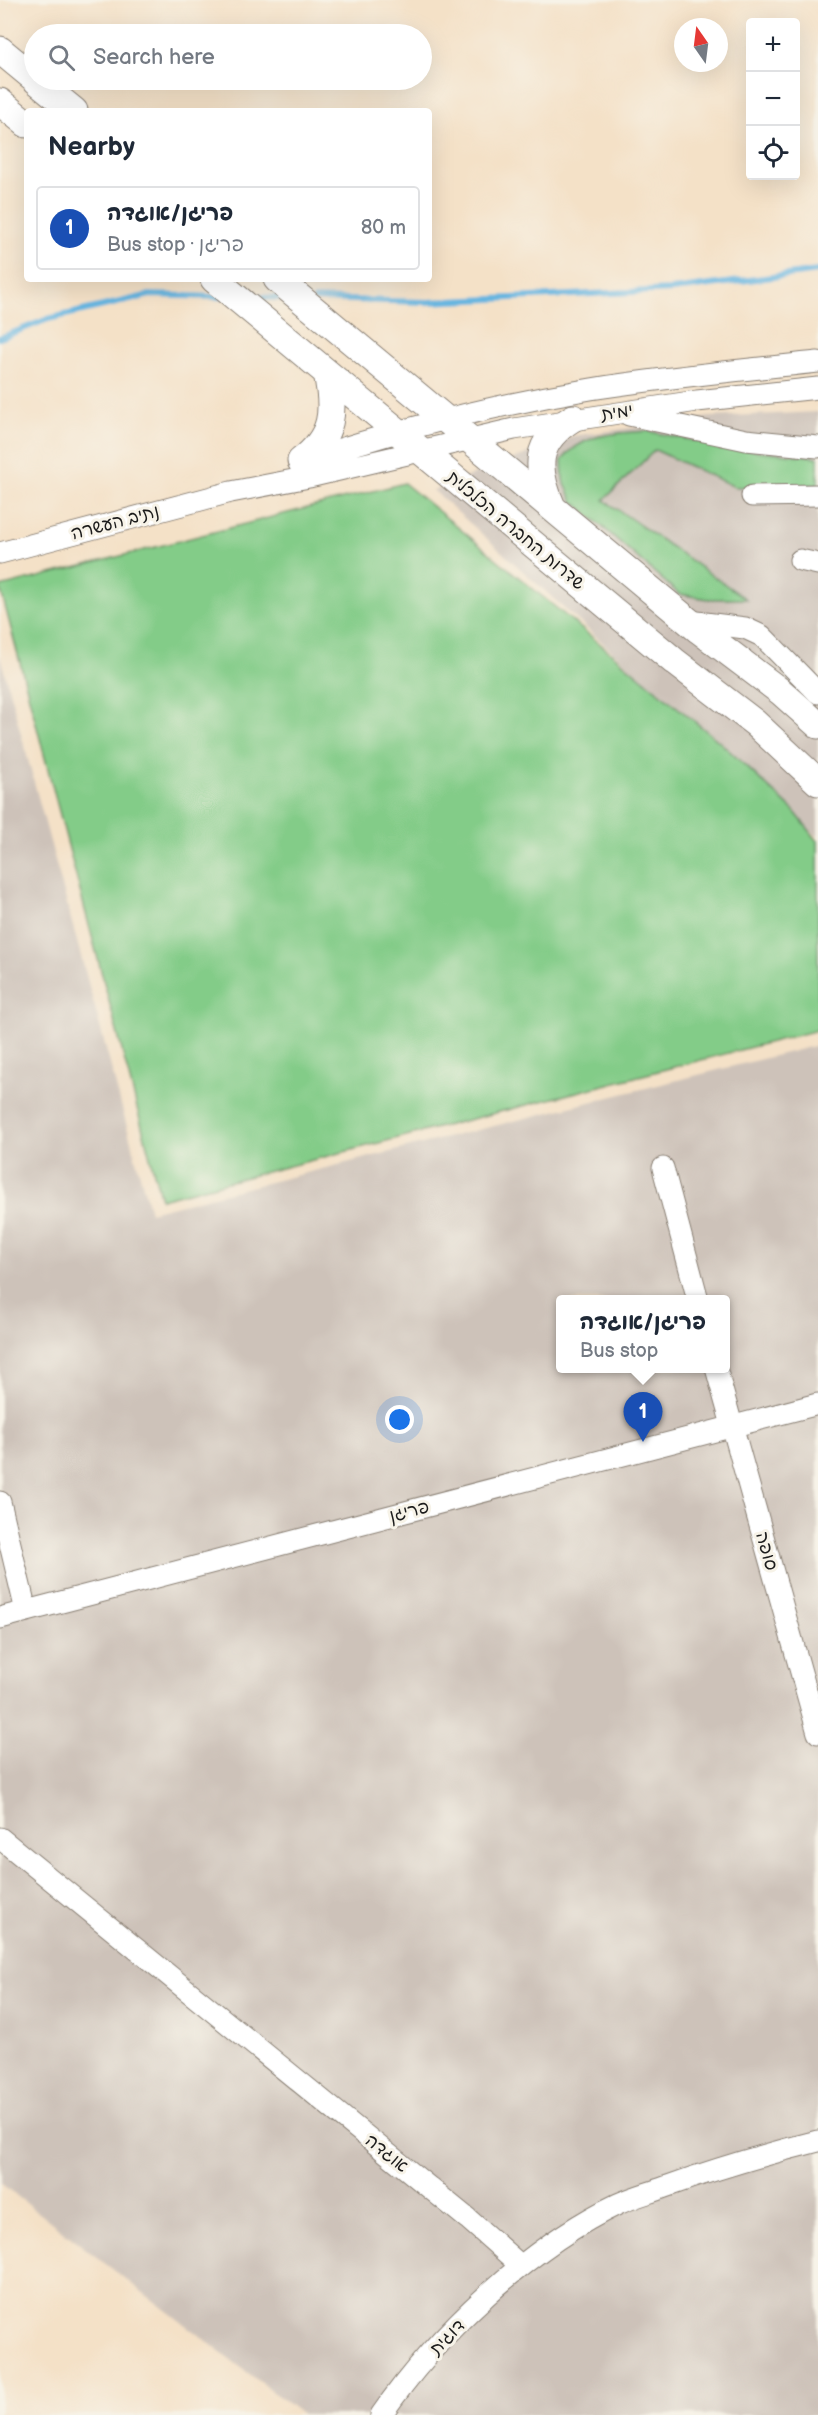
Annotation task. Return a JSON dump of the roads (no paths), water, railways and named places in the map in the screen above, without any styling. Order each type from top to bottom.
[{"type":"main road","points":[[0,50],[24,70]]},
{"type":"main road","points":[[48,90],[70,108]]},
{"type":"main road","points":[[0,102],[24,122]]},
{"type":"main road","name":"שדרות החברה הכלכלית","points":[[218,282],[674,661],[755,723],[818,782]]},
{"type":"main road","points":[[281,282],[689,621],[781,692],[818,725]]},
{"type":"main road","points":[[302,461],[321,443],[329,428],[332,402],[327,373]]},
{"type":"main road","points":[[552,508],[540,473],[542,450],[558,427],[573,418]]},
{"type":"street","name":"ימית","points":[[446,419],[491,408],[600,388],[674,377],[818,362]]},
{"type":"street","name":"ימית","points":[[419,450],[573,418],[818,388]]},
{"type":"street","points":[[614,412],[746,440],[818,447]]},
{"type":"street","name":"נתיב העשרה","points":[[231,492],[302,461],[446,419]]},
{"type":"street","name":"נתיב העשרה","points":[[0,553],[231,492],[309,477],[419,450]]},
{"type":"street","points":[[752,496],[818,495]]},
{"type":"street","points":[[689,621],[745,628],[762,636],[818,692]]},
{"type":"street","points":[[663,1168],[697,1295]]},
{"type":"street","name":"סופה","points":[[718,1373],[816,1720]]},
{"type":"street","name":"פריגן","points":[[0,1618],[818,1404]]},
{"type":"street","points":[[0,1502],[7,1562],[26,1611]]},
{"type":"street","name":"אוגדה","points":[[0,1838],[468,2218],[520,2265]]},
{"type":"street","points":[[520,2265],[555,2240],[618,2204],[707,2172],[818,2141]]},
{"type":"street","name":"דוגית","points":[[381,2415],[438,2345],[520,2265]]},
{"type":"waterway","points":[[315,299],[428,302],[672,290],[818,271]]},
{"type":"waterway","points":[[0,338],[48,319],[150,295],[221,297]]},
{"type":"waterway","points":[[249,297],[287,298]]},
{"type":"place","name":"פריגן/אוגדה","points":[[643,1442]]}]
